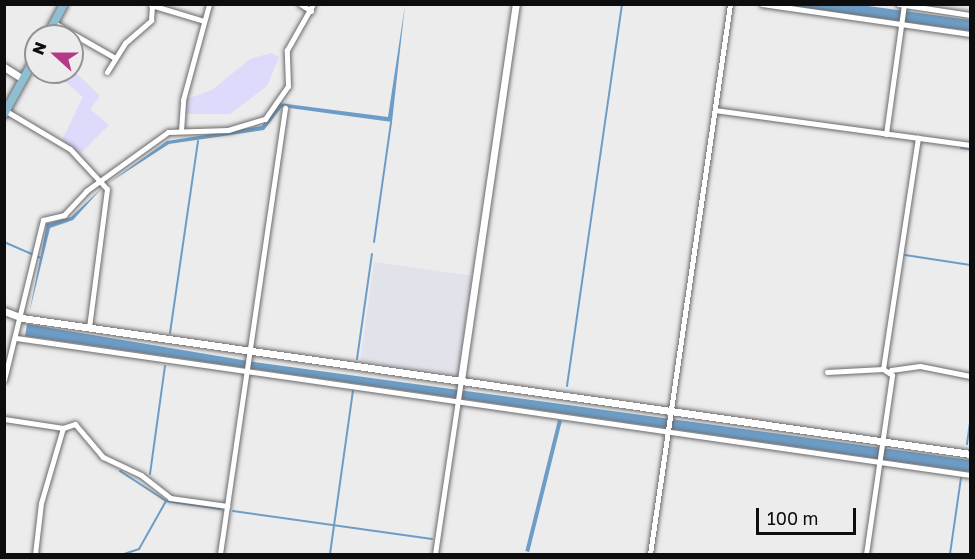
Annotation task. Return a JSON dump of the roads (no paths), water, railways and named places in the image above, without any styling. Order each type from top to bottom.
[{"type":"main road","points":[[54,23],[64,4]]},
{"type":"main road","points":[[5,112],[23,79]]},
{"type":"street","points":[[181,130],[183,99],[209,4]]},
{"type":"street","points":[[300,4],[310,11]]},
{"type":"street","points":[[4,380],[22,318],[43,220],[64,215],[104,185],[160,136],[181,130],[228,130],[265,119],[288,86],[287,50],[314,4]]},
{"type":"street","points":[[435,555],[516,4]]},
{"type":"street","points":[[650,555],[730,4]]},
{"type":"street","points":[[762,4],[902,19],[970,34]]},
{"type":"street","points":[[107,72],[115,58],[151,20],[152,5],[204,21]]},
{"type":"street","points":[[886,134],[902,5],[970,15]]},
{"type":"street","points":[[54,23],[115,58]]},
{"type":"street","points":[[4,67],[23,79]]},
{"type":"street","points":[[220,555],[285,108]]},
{"type":"street","points":[[715,110],[970,145]]},
{"type":"street","points":[[5,112],[70,149],[104,185],[89,328]]},
{"type":"street","points":[[883,369],[918,138]]},
{"type":"street","points":[[4,311],[22,318],[461,380],[669,422],[879,461],[970,475]]},
{"type":"street","points":[[16,338],[247,372],[669,422],[970,454]]},
{"type":"street","points":[[826,372],[891,370],[920,366],[970,376]]},
{"type":"street","points":[[866,555],[891,370]]},
{"type":"street","points":[[4,419],[63,428],[75,424],[102,457],[141,475],[170,498],[227,506]]},
{"type":"street","points":[[35,555],[41,503],[63,428]]},
{"type":"waterway","points":[[567,386],[622,4]]},
{"type":"waterway","points":[[374,242],[391,122]]},
{"type":"waterway","points":[[170,333],[198,141]]},
{"type":"waterway","points":[[961,148],[970,149]]},
{"type":"waterway","points":[[4,242],[41,258]]},
{"type":"waterway","points":[[357,359],[372,254]]},
{"type":"waterway","points":[[905,255],[970,265]]},
{"type":"waterway","points":[[150,474],[165,366]]},
{"type":"waterway","points":[[330,554],[353,391]]},
{"type":"waterway","points":[[967,444],[970,422]]},
{"type":"waterway","points":[[120,471],[166,501]]},
{"type":"waterway","points":[[950,554],[961,478]]},
{"type":"waterway","points":[[124,554],[139,549],[166,501],[220,509]]},
{"type":"waterway","points":[[233,511],[432,539]]}]
